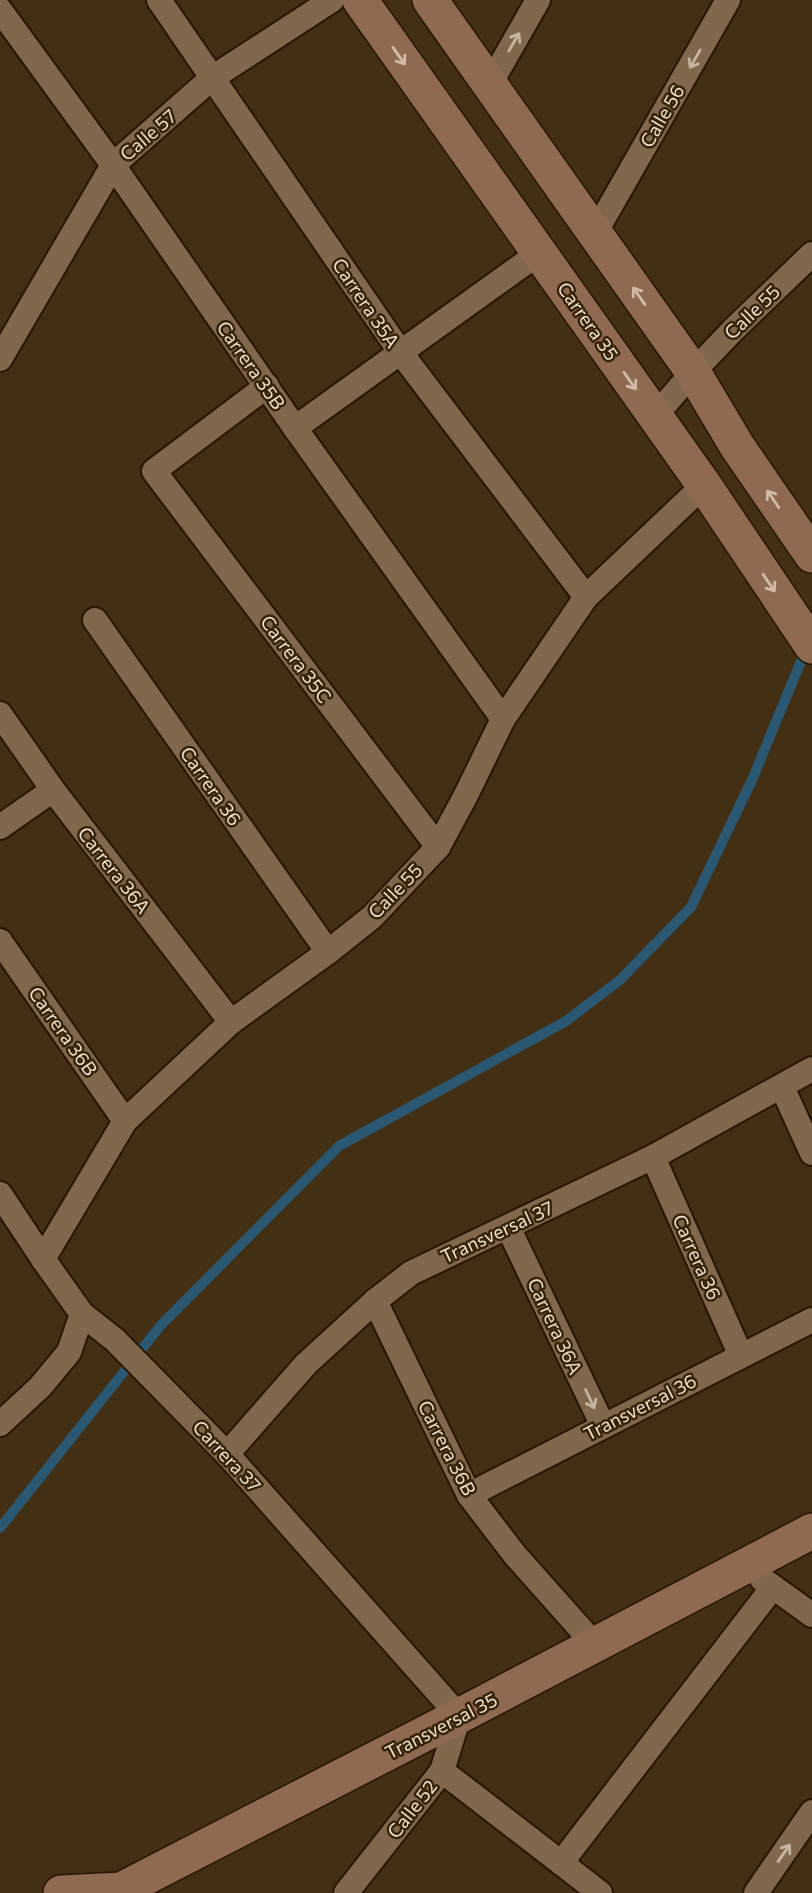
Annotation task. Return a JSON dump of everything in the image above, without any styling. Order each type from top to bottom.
[{"type":"street","name":"Carrera 35A","points":[[159,0],[401,353],[586,597]]},
{"type":"street","name":"Calle 57","points":[[0,359],[113,165],[212,78],[332,0]]},
{"type":"street","name":"Carrera 35","points":[[359,0],[705,485],[804,634]]},
{"type":"street","points":[[430,0],[693,372],[737,446],[812,555]]},
{"type":"street","points":[[490,84],[538,0]]},
{"type":"street","name":"Calle 56","points":[[595,233],[729,0]]},
{"type":"street","name":"Carrera 35B","points":[[0,10],[113,165],[295,428],[503,719]]},
{"type":"street","points":[[295,428],[539,253]]},
{"type":"street","name":"Calle 55","points":[[655,416],[733,330],[812,254]]},
{"type":"street","name":"Carrera 35C","points":[[267,386],[154,471],[438,846]]},
{"type":"street","name":"Calle 55","points":[[43,1259],[125,1121],[231,1022],[372,917],[438,846],[503,719],[586,597],[705,485]]},
{"type":"street","name":"Carrera 36","points":[[95,620],[328,952]]},
{"type":"street","name":"Carrera 36A","points":[[0,714],[53,790],[231,1022]]},
{"type":"street","points":[[0,827],[53,790]]},
{"type":"street","name":"Carrera 36B","points":[[0,941],[125,1121]]},
{"type":"street","name":"Transversal 37","points":[[227,1454],[306,1364],[375,1301],[411,1273],[653,1157],[812,1069]]},
{"type":"street","points":[[782,1087],[812,1153]]},
{"type":"street","name":"Carrera 36","points":[[653,1157],[741,1356]]},
{"type":"street","name":"Carrera 37","points":[[0,1194],[8,1224],[43,1259],[82,1314],[115,1340],[227,1454],[459,1716]]},
{"type":"street","name":"Carrera 36A","points":[[508,1227],[603,1426]]},
{"type":"street","name":"Carrera 36B","points":[[375,1301],[469,1495],[515,1555],[595,1645]]},
{"type":"street","points":[[0,1424],[40,1387],[69,1352],[82,1314]]},
{"type":"street","name":"Transversal 36","points":[[469,1495],[812,1320]]},
{"type":"street","name":"Transversal 35","points":[[61,1893],[120,1892],[812,1531]]},
{"type":"street","points":[[744,1566],[812,1615]]},
{"type":"street","points":[[561,1863],[773,1587]]},
{"type":"street","name":"Calle 52","points":[[346,1893],[442,1771],[459,1716]]},
{"type":"street","points":[[442,1771],[600,1893]]},
{"type":"street","points":[[756,1893],[809,1821]]},
{"type":"waterway","points":[[0,1528],[161,1325],[339,1146],[566,1021],[620,980],[691,907],[752,780],[806,649]]}]
